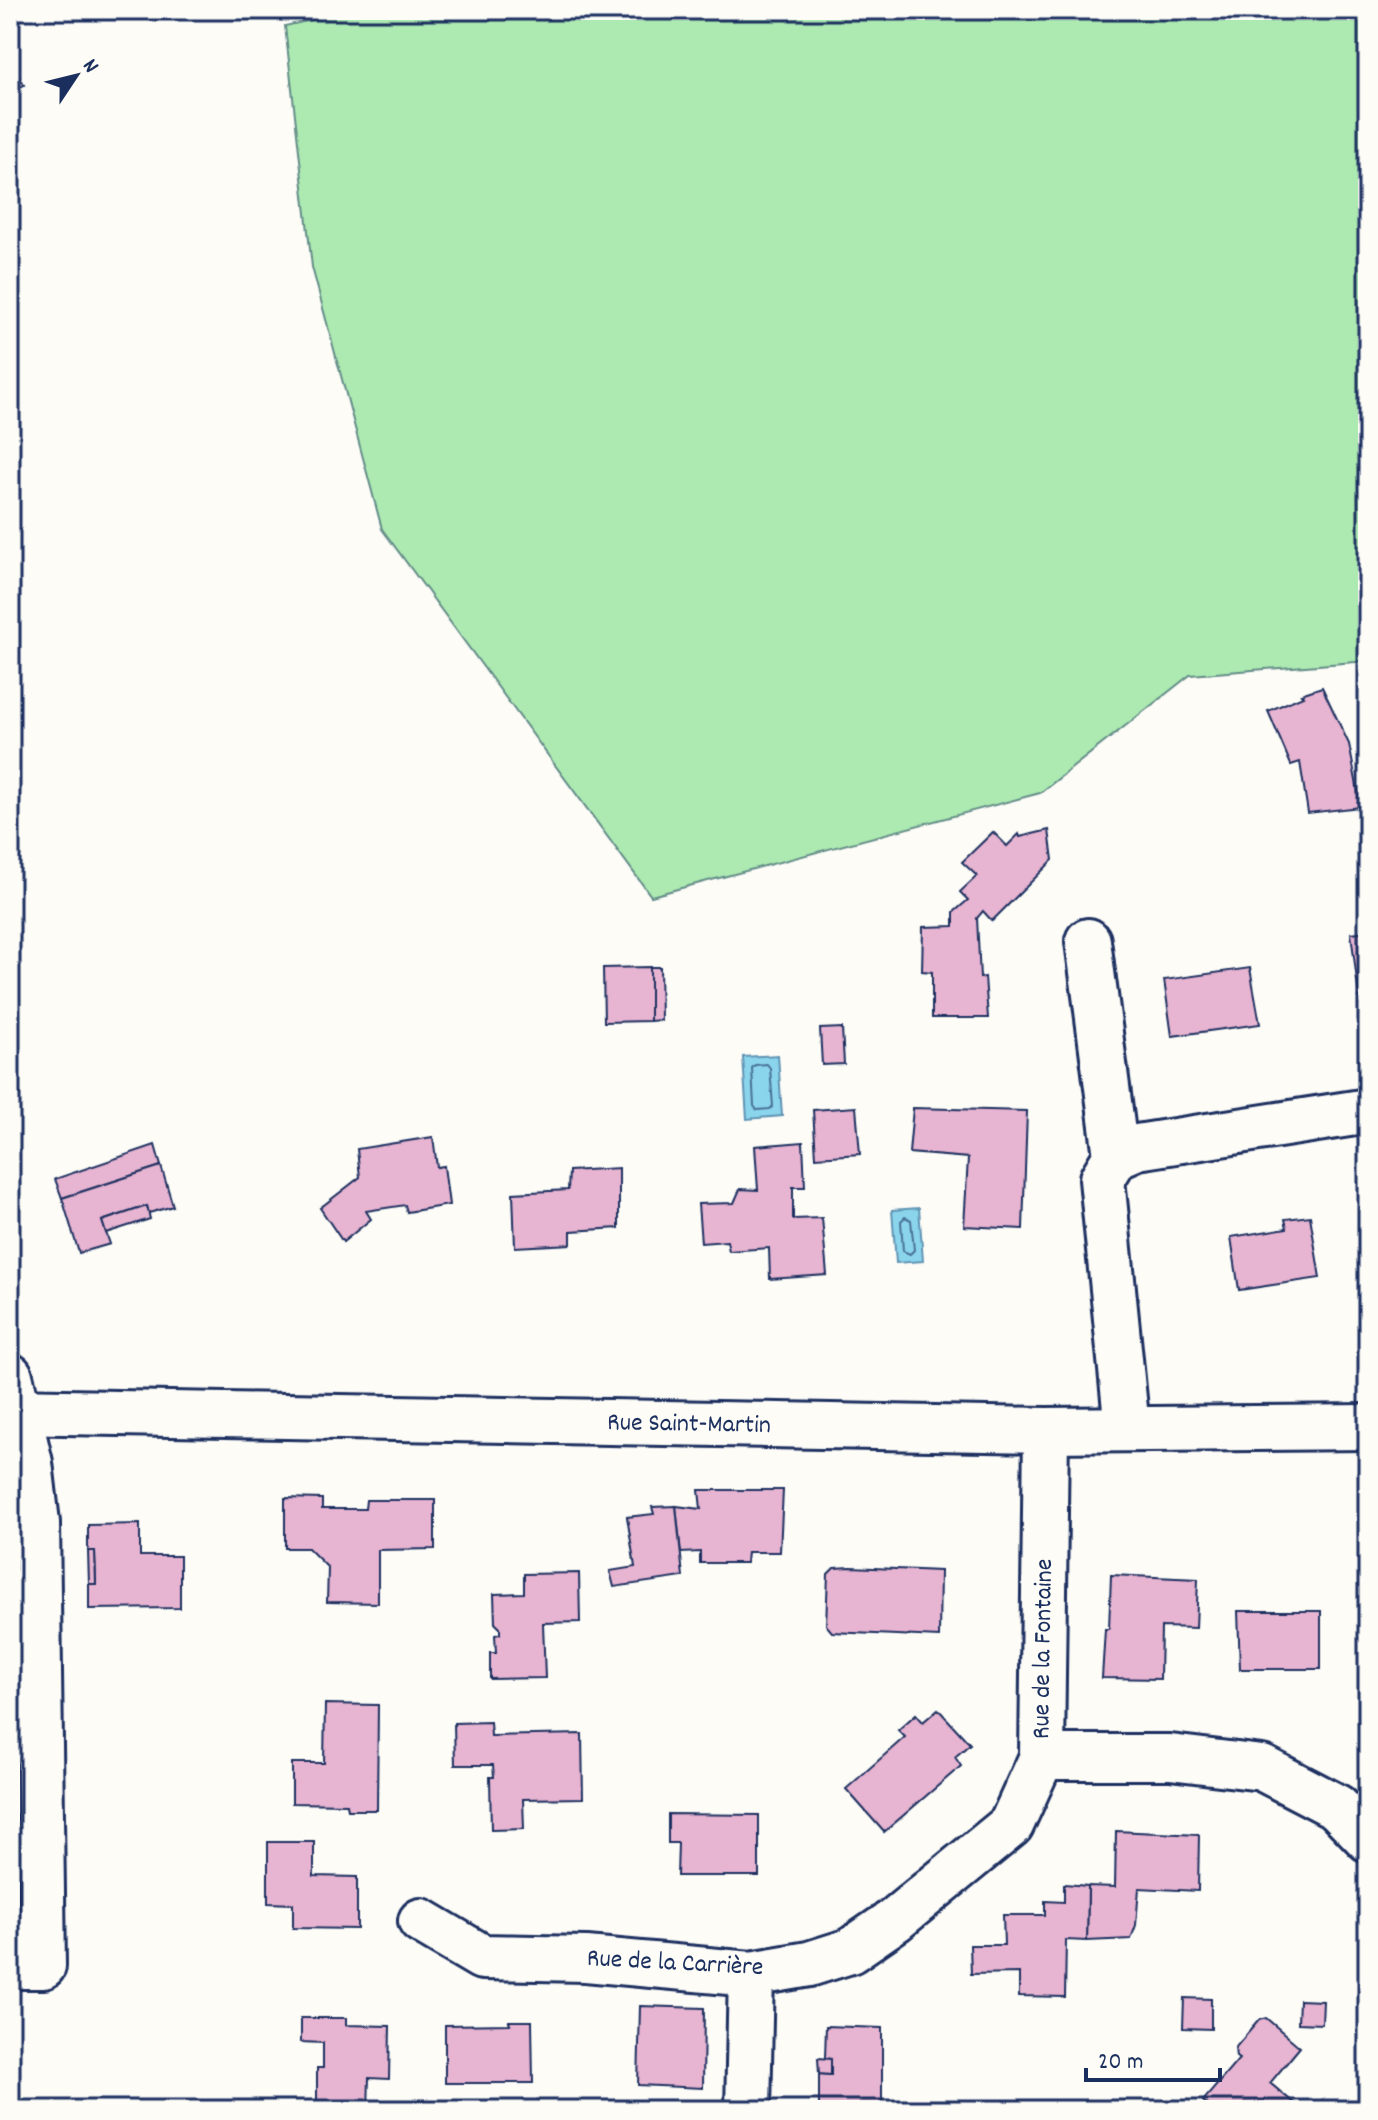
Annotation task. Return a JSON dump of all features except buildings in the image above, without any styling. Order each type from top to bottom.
[{"type":"street","points":[[1088,941],[1116,1156]]},
{"type":"street","points":[[1127,1429],[1102,1179],[1116,1156],[1137,1147],[1368,1111]]},
{"type":"street","points":[[10,1966],[43,1966],[24,1663],[37,1523],[30,1463],[13,1399]]},
{"type":"street","name":"Rue Saint-Martin","points":[[13,1399],[590,1424],[1046,1430],[1368,1427]]},
{"type":"street","name":"Rue de la Fontaine","points":[[1046,1430],[1042,1757],[1170,1757],[1262,1768],[1337,1807],[1368,1839]]},
{"type":"street","name":"Rue de la Carrière","points":[[421,1921],[482,1957],[586,1959],[751,1974],[809,1964],[850,1951],[895,1920],[1011,1825],[1042,1757]]},
{"type":"street","points":[[748,2110],[751,1974]]},
{"type":"green space","points":[[355,10],[1368,10],[1368,661],[1190,675],[1040,793],[651,896],[382,529],[312,267],[285,26]]},
{"type":"water","points":[[778,1055],[782,1116],[747,1119],[743,1057]]},
{"type":"water","points":[[919,1208],[923,1261],[896,1263],[892,1210]]}]
